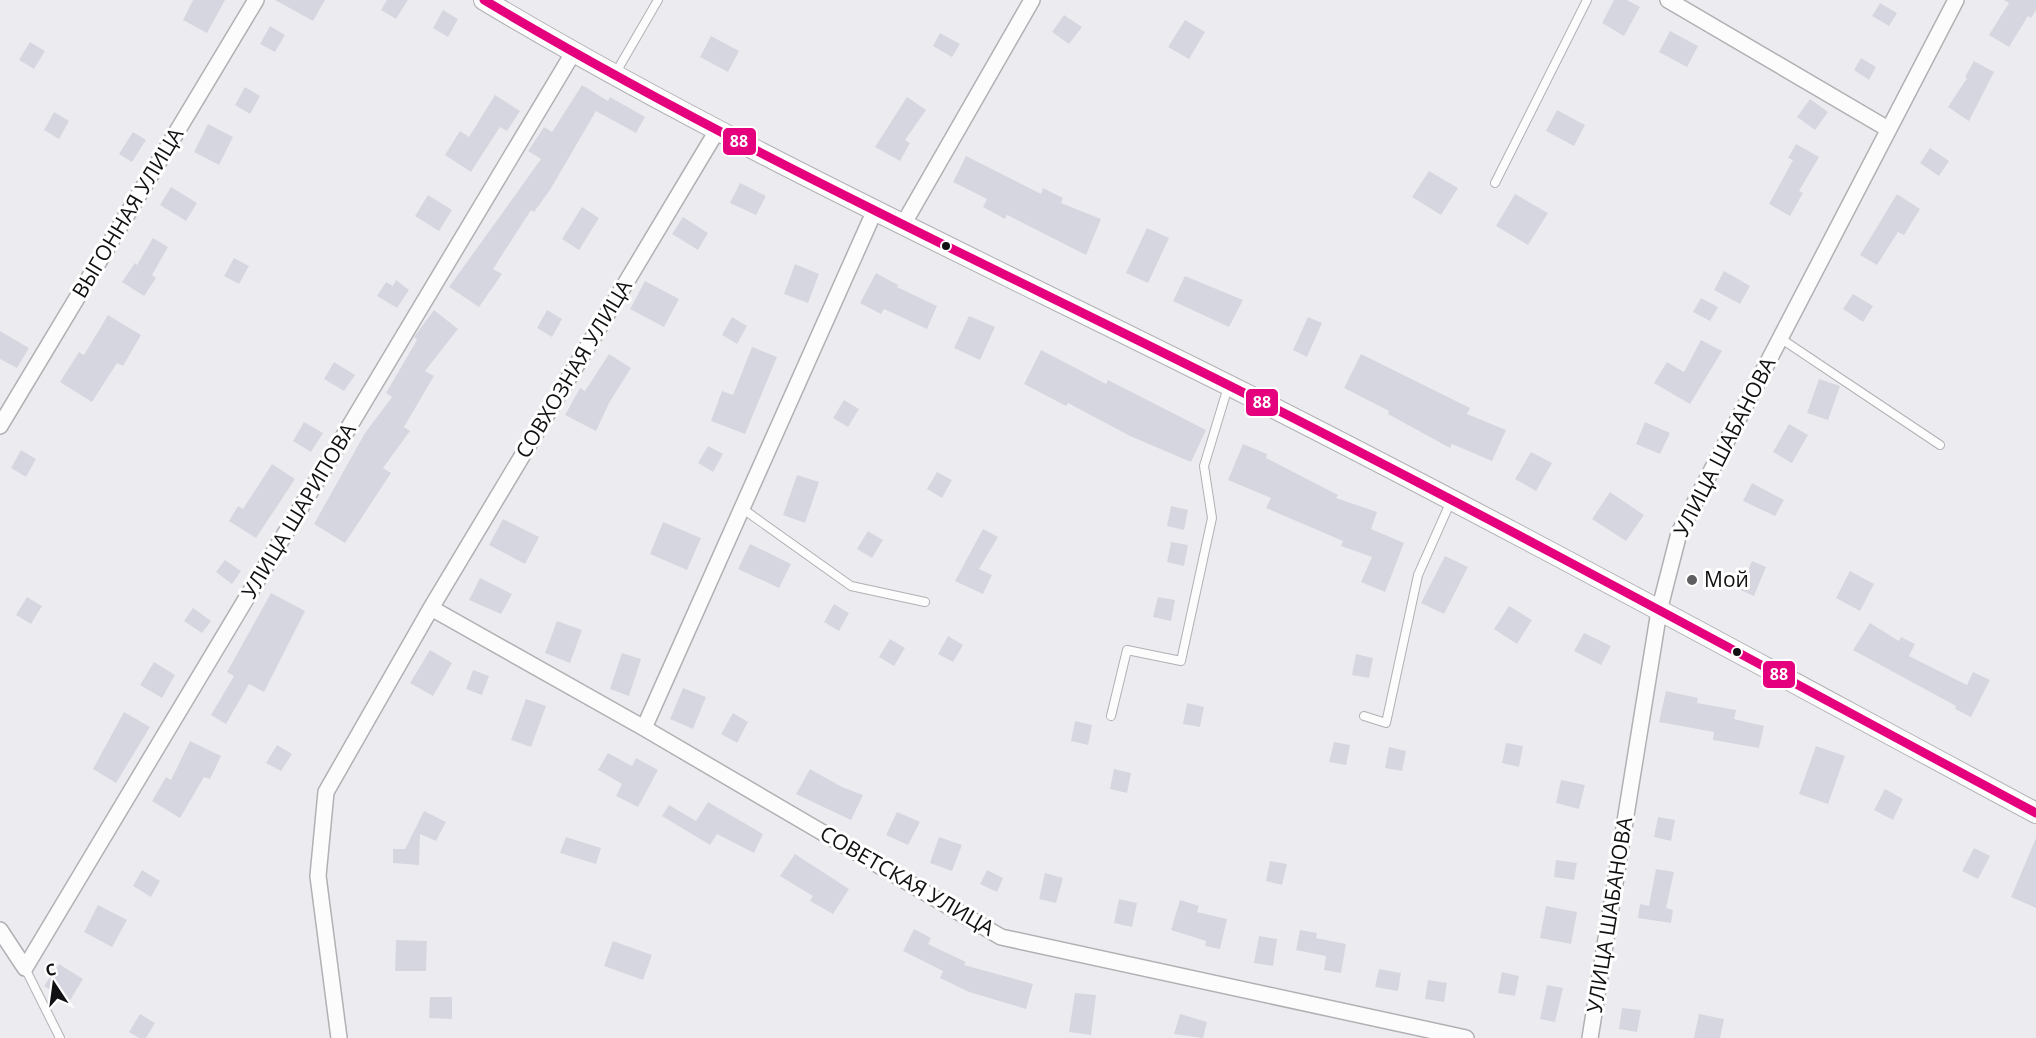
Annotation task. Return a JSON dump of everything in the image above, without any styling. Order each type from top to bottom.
[{"type":"street","name":"ВЫГОННАЯ УЛИЦА","points":[[0,426],[256,0]]},
{"type":"street","points":[[485,0],[573,54],[875,210],[1229,385],[1659,611],[2036,813]]},
{"type":"street","points":[[904,223],[1032,0]]},
{"type":"street","points":[[1668,0],[1888,129]]},
{"type":"street","name":"УЛИЦА ШАБАНОВА","points":[[1590,1038],[1659,611],[1679,533],[1956,0]]},
{"type":"street","name":"УЛИЦА ШАРИПОВА","points":[[25,968],[573,54]]},
{"type":"street","name":"СОВХОЗНАЯ УЛИЦА","points":[[339,1038],[318,876],[326,792],[431,608],[718,129]]},
{"type":"street","points":[[644,728],[875,210]]},
{"type":"street","name":"СОВЕТСКАЯ УЛИЦА","points":[[431,608],[644,728],[1001,937],[1466,1038]]},
{"type":"street","points":[[0,930],[25,968]]},
{"type":"lane","points":[[614,75],[658,0]]},
{"type":"lane","points":[[1495,183],[1587,0]]},
{"type":"lane","points":[[1780,338],[1940,445]]},
{"type":"lane","points":[[1111,716],[1127,650],[1180,661],[1212,518],[1203,466],[1229,385]]},
{"type":"lane","points":[[1364,716],[1386,723],[1418,575],[1451,501]]},
{"type":"lane","points":[[743,509],[851,586],[925,602]]},
{"type":"lane","points":[[25,968],[60,1038]]},
{"type":"building","points":[[193,0],[225,0],[207,33],[183,20]]},
{"type":"building","points":[[275,0],[325,0],[313,21]]},
{"type":"building","points":[[387,0],[408,0],[396,19],[381,10]]},
{"type":"building","points":[[1614,0],[1627,0],[1640,7],[1624,36],[1602,23]]},
{"type":"building","points":[[2004,0],[2036,0],[2036,10],[2031,18],[2028,16],[2009,47],[1989,35],[2009,3]]},
{"type":"building","points":[[1880,3],[1897,13],[1889,26],[1872,16]]},
{"type":"building","points":[[443,10],[458,19],[448,37],[433,28]]},
{"type":"building","points":[[1064,15],[1082,27],[1069,44],[1052,32]]},
{"type":"building","points":[[1185,20],[1205,32],[1189,59],[1168,47]]},
{"type":"building","points":[[270,26],[285,35],[275,52],[260,44]]},
{"type":"building","points":[[1670,31],[1698,46],[1687,67],[1659,52]]},
{"type":"building","points":[[940,33],[960,44],[952,57],[933,46]]},
{"type":"building","points":[[711,36],[739,51],[728,72],[700,57]]},
{"type":"building","points":[[30,42],[45,51],[34,69],[19,60]]},
{"type":"building","points":[[1861,58],[1876,67],[1869,80],[1854,70]]},
{"type":"building","points":[[1974,61],[1994,72],[1969,121],[1948,107],[1967,78],[1965,77]]},
{"type":"building","points":[[582,85],[608,101],[610,97],[645,117],[636,133],[596,111],[550,190],[534,212],[531,210],[493,269],[502,274],[479,307],[449,287],[541,159],[528,151],[544,127],[552,132]]},
{"type":"building","points":[[245,87],[260,96],[250,114],[235,105]]},
{"type":"building","points":[[495,95],[520,111],[507,131],[500,127],[471,172],[445,155],[460,131],[469,137]]},
{"type":"building","points":[[907,97],[926,110],[905,140],[910,143],[900,161],[875,147]]},
{"type":"building","points":[[1810,99],[1828,112],[1815,130],[1797,117]]},
{"type":"building","points":[[1557,110],[1585,125],[1574,146],[1546,131]]},
{"type":"building","points":[[54,112],[69,121],[59,139],[44,130]]},
{"type":"building","points":[[208,124],[233,137],[219,165],[194,152]]},
{"type":"building","points":[[133,132],[146,140],[132,162],[119,154]]},
{"type":"building","points":[[1796,144],[1819,157],[1799,191],[1803,193],[1790,216],[1769,204],[1793,160],[1788,158]]},
{"type":"building","points":[[1930,148],[1949,161],[1939,176],[1920,163]]},
{"type":"building","points":[[966,156],[1041,194],[1043,188],[1063,198],[1061,203],[1101,219],[1086,255],[1007,215],[1005,219],[983,207],[987,199],[953,182]]},
{"type":"building","points":[[1429,171],[1458,188],[1441,215],[1412,197]]},
{"type":"building","points":[[740,183],[766,196],[756,215],[730,203]]},
{"type":"building","points":[[171,187],[197,203],[186,221],[160,205]]},
{"type":"building","points":[[1515,194],[1548,213],[1528,245],[1496,226]]},
{"type":"building","points":[[1897,194],[1920,209],[1904,235],[1898,232],[1877,265],[1860,255]]},
{"type":"building","points":[[428,195],[452,210],[439,231],[415,216]]},
{"type":"building","points":[[582,207],[599,218],[579,250],[562,239]]},
{"type":"building","points":[[683,217],[708,233],[698,250],[672,234]]},
{"type":"building","points":[[1147,228],[1169,238],[1148,283],[1126,273]]},
{"type":"building","points":[[153,238],[168,247],[152,275],[156,278],[144,296],[122,282],[135,263],[137,265]]},
{"type":"building","points":[[234,258],[249,266],[239,284],[224,276]]},
{"type":"building","points":[[795,264],[819,274],[808,303],[784,294]]},
{"type":"building","points":[[1724,271],[1750,286],[1740,304],[1714,290]]},
{"type":"building","points":[[876,273],[898,285],[897,287],[937,306],[927,329],[884,309],[881,314],[860,303]]},
{"type":"building","points":[[1185,276],[1243,300],[1229,327],[1173,301]]},
{"type":"building","points":[[396,280],[409,290],[397,308],[377,296],[386,282],[393,286]]},
{"type":"building","points":[[645,281],[679,299],[664,327],[630,309]]},
{"type":"building","points":[[1853,294],[1873,306],[1863,322],[1843,309]]},
{"type":"building","points":[[1701,298],[1718,307],[1710,321],[1693,312]]},
{"type":"building","points":[[434,310],[458,329],[425,371],[434,376],[404,427],[410,431],[383,468],[391,473],[345,543],[314,524],[365,433],[392,397],[386,393],[417,340],[414,337]]},
{"type":"building","points":[[547,310],[562,319],[552,337],[537,328]]},
{"type":"building","points":[[108,315],[141,335],[123,366],[117,363],[92,402],[60,382],[79,352],[84,355]]},
{"type":"building","points":[[969,316],[995,327],[980,360],[954,348]]},
{"type":"building","points":[[732,317],[747,326],[737,344],[722,335]]},
{"type":"building","points":[[1308,317],[1322,323],[1307,357],[1293,350]]},
{"type":"building","points":[[0,331],[29,348],[17,368],[0,359]]},
{"type":"building","points":[[1701,340],[1722,351],[1690,404],[1654,383],[1667,362],[1684,372]]},
{"type":"building","points":[[752,347],[777,357],[745,434],[711,421],[722,391],[733,395]]},
{"type":"building","points":[[1041,350],[1106,384],[1108,380],[1206,430],[1191,462],[1130,436],[1068,403],[1066,406],[1024,384]]},
{"type":"building","points":[[609,354],[631,368],[609,403],[596,431],[565,415],[580,388],[585,391]]},
{"type":"building","points":[[1361,354],[1470,408],[1467,414],[1506,430],[1492,461],[1452,444],[1450,448],[1388,414],[1389,411],[1344,388]]},
{"type":"building","points":[[334,362],[355,375],[344,391],[324,379]]},
{"type":"building","points":[[1819,379],[1840,386],[1828,420],[1807,413]]},
{"type":"building","points":[[844,400],[859,409],[848,427],[833,418]]},
{"type":"building","points":[[304,422],[323,433],[311,452],[293,441]]},
{"type":"building","points":[[1645,422],[1670,433],[1660,454],[1636,444]]},
{"type":"building","points":[[1789,424],[1808,435],[1792,463],[1773,452]]},
{"type":"building","points":[[1243,444],[1267,454],[1266,458],[1338,495],[1336,498],[1377,512],[1371,529],[1404,543],[1385,592],[1361,582],[1372,557],[1341,546],[1343,541],[1266,508],[1271,498],[1228,480]]},
{"type":"building","points":[[708,446],[723,454],[713,472],[698,463]]},
{"type":"building","points":[[21,450],[36,459],[26,477],[11,468]]},
{"type":"building","points":[[1531,452],[1552,463],[1536,491],[1515,479]]},
{"type":"building","points":[[272,464],[295,479],[256,538],[229,521],[238,506],[243,509]]},
{"type":"building","points":[[937,472],[952,480],[942,498],[927,489]]},
{"type":"building","points":[[797,475],[819,482],[805,523],[783,515]]},
{"type":"building","points":[[1752,483],[1784,500],[1775,516],[1743,501]]},
{"type":"building","points":[[1610,492],[1644,515],[1626,541],[1592,519]]},
{"type":"building","points":[[1171,506],[1188,510],[1184,530],[1167,526]]},
{"type":"building","points":[[503,519],[539,537],[525,564],[489,545]]},
{"type":"building","points":[[663,522],[701,538],[687,570],[650,554]]},
{"type":"building","points":[[983,529],[998,537],[979,569],[992,575],[983,594],[955,581]]},
{"type":"building","points":[[868,531],[883,540],[872,558],[857,549]]},
{"type":"building","points":[[1171,542],[1188,545],[1184,566],[1167,562]]},
{"type":"building","points":[[750,544],[791,564],[779,588],[738,569]]},
{"type":"building","points":[[1445,556],[1468,567],[1444,614],[1421,603]]},
{"type":"building","points":[[225,560],[241,571],[232,584],[216,572]]},
{"type":"building","points":[[1752,561],[1766,567],[1754,596],[1740,590]]},
{"type":"building","points":[[1850,571],[1874,584],[1860,611],[1836,598]]},
{"type":"building","points":[[480,578],[512,594],[501,614],[469,600]]},
{"type":"building","points":[[271,593],[305,611],[264,692],[249,684],[226,724],[211,715],[234,676],[227,672]]},
{"type":"building","points":[[27,597],[42,606],[31,624],[16,615]]},
{"type":"building","points":[[1158,597],[1175,600],[1171,621],[1153,617]]},
{"type":"building","points":[[834,604],[849,613],[839,631],[824,622]]},
{"type":"building","points":[[1509,606],[1532,620],[1517,644],[1494,629]]},
{"type":"building","points":[[193,608],[211,621],[202,633],[184,621]]},
{"type":"building","points":[[557,621],[582,630],[570,663],[545,653]]},
{"type":"building","points":[[1870,623],[1899,641],[1901,637],[1915,644],[1909,656],[1967,685],[1973,672],[1990,680],[1971,717],[1955,709],[1956,706],[1853,650]]},
{"type":"building","points":[[1584,633],[1611,646],[1601,665],[1574,651]]},
{"type":"building","points":[[948,636],[963,645],[953,662],[938,654]]},
{"type":"building","points":[[890,639],[905,648],[894,666],[879,657]]},
{"type":"building","points":[[430,650],[452,663],[433,696],[410,683]]},
{"type":"building","points":[[622,653],[641,659],[629,696],[610,689]]},
{"type":"building","points":[[1356,654],[1373,658],[1369,678],[1352,675]]},
{"type":"building","points":[[154,662],[175,675],[162,698],[140,685]]},
{"type":"building","points":[[473,670],[489,676],[482,695],[466,689]]},
{"type":"building","points":[[683,688],[706,697],[693,729],[670,719]]},
{"type":"building","points":[[1666,691],[1698,698],[1697,703],[1736,710],[1734,719],[1764,726],[1759,748],[1713,740],[1714,732],[1659,722]]},
{"type":"building","points":[[526,699],[546,706],[531,747],[511,740]]},
{"type":"building","points":[[1187,703],[1204,707],[1200,727],[1183,724]]},
{"type":"building","points":[[124,712],[150,727],[116,783],[93,769]]},
{"type":"building","points":[[733,713],[748,722],[737,743],[721,734]]},
{"type":"building","points":[[1075,721],[1092,725],[1088,745],[1071,741]]},
{"type":"building","points":[[190,741],[221,756],[210,779],[204,777],[180,818],[152,801],[166,777],[171,780]]},
{"type":"building","points":[[1334,742],[1350,745],[1346,765],[1329,762]]},
{"type":"building","points":[[1506,743],[1523,746],[1519,767],[1502,763]]},
{"type":"building","points":[[277,745],[292,754],[281,771],[266,763]]},
{"type":"building","points":[[1816,746],[1845,756],[1828,804],[1799,794]]},
{"type":"building","points":[[1389,747],[1406,751],[1402,771],[1385,768]]},
{"type":"building","points":[[608,753],[632,766],[636,758],[658,770],[638,807],[616,796],[622,784],[598,770]]},
{"type":"building","points":[[810,769],[842,787],[863,795],[851,820],[796,794]]},
{"type":"building","points":[[1114,769],[1131,773],[1127,793],[1110,789]]},
{"type":"building","points":[[1561,780],[1585,785],[1579,809],[1556,803]]},
{"type":"building","points":[[1885,789],[1903,799],[1893,820],[1874,810]]},
{"type":"building","points":[[708,802],[763,834],[754,853],[717,834],[710,845],[662,816],[669,805],[696,821]]},
{"type":"building","points":[[424,811],[446,822],[436,841],[420,834],[419,865],[393,863],[393,849],[405,849]]},
{"type":"building","points":[[897,812],[920,822],[908,845],[886,835]]},
{"type":"building","points":[[1658,817],[1675,820],[1671,841],[1654,837]]},
{"type":"building","points":[[566,837],[601,848],[596,864],[560,853]]},
{"type":"building","points":[[939,837],[962,845],[952,871],[930,863]]},
{"type":"building","points":[[2036,838],[2036,908],[2011,897]]},
{"type":"building","points":[[1974,848],[1990,856],[1978,879],[1962,871]]},
{"type":"building","points":[[795,854],[849,889],[833,914],[810,901],[813,896],[780,876]]},
{"type":"building","points":[[1556,860],[1577,863],[1574,880],[1554,877]]},
{"type":"building","points":[[1270,861],[1287,864],[1282,885],[1266,881]]},
{"type":"building","points":[[1656,869],[1674,872],[1666,908],[1673,910],[1671,923],[1638,918],[1640,904],[1649,906]]},
{"type":"building","points":[[142,870],[160,881],[151,897],[133,886]]},
{"type":"building","points":[[987,870],[1003,878],[997,892],[980,884]]},
{"type":"building","points":[[1045,873],[1063,878],[1056,903],[1039,899]]},
{"type":"building","points":[[1119,899],[1137,903],[1132,927],[1114,923]]},
{"type":"building","points":[[1180,900],[1199,906],[1197,912],[1227,919],[1220,949],[1205,946],[1206,941],[1171,930]]},
{"type":"building","points":[[98,905],[127,920],[112,947],[84,932]]},
{"type":"building","points":[[1546,906],[1577,912],[1571,944],[1540,938]]},
{"type":"building","points":[[914,929],[931,938],[928,944],[966,962],[964,965],[1033,984],[1026,1009],[969,992],[940,978],[943,971],[903,951]]},
{"type":"building","points":[[1300,930],[1317,933],[1316,938],[1346,944],[1341,973],[1324,970],[1326,956],[1296,950]]},
{"type":"building","points":[[1259,936],[1277,939],[1273,966],[1254,963]]},
{"type":"building","points":[[396,940],[427,941],[426,971],[395,971]]},
{"type":"building","points":[[613,941],[652,955],[643,980],[604,966]]},
{"type":"building","points":[[59,964],[83,979],[69,1002],[44,986]]},
{"type":"building","points":[[1379,969],[1401,973],[1398,991],[1375,987]]},
{"type":"building","points":[[1502,972],[1519,976],[1515,996],[1498,993]]},
{"type":"building","points":[[1428,980],[1447,983],[1444,1002],[1425,999]]},
{"type":"building","points":[[1547,985],[1563,988],[1555,1022],[1540,1019]]},
{"type":"building","points":[[1075,993],[1096,995],[1091,1035],[1069,1032]]},
{"type":"building","points":[[430,997],[452,997],[452,1019],[429,1018]]},
{"type":"building","points":[[1622,1008],[1641,1010],[1637,1032],[1619,1029]]},
{"type":"building","points":[[140,1014],[155,1023],[146,1038],[139,1038],[129,1032]]},
{"type":"building","points":[[1180,1014],[1207,1022],[1203,1038],[1174,1034]]},
{"type":"building","points":[[1699,1014],[1724,1019],[1720,1038],[1694,1038]]},
{"type":"transit line","name":"88","points":[[484,0],[671,106],[863,205],[1250,396],[1448,498],[2036,813]]},
{"type":"place","name":"Мой","points":[[1692,580]]}]
